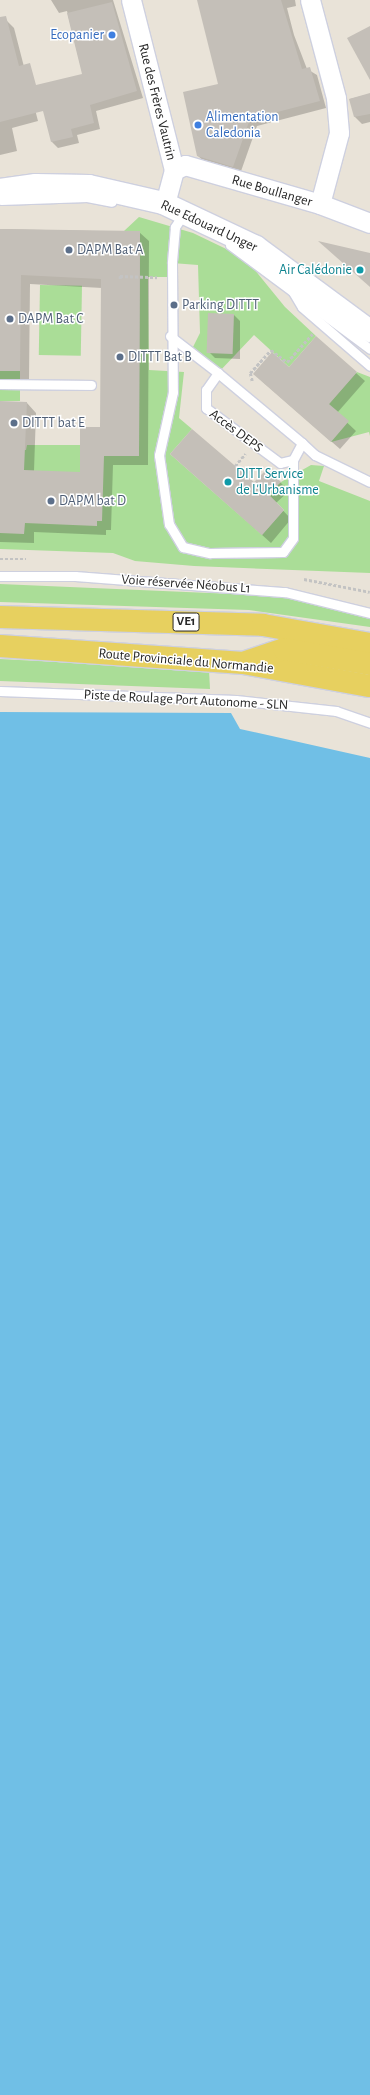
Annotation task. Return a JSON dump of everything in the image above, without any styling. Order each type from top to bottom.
[{"type":"main road","name":"VE1","points":[[0,617],[263,624],[370,644]]},
{"type":"main road","name":"Route Provinciale du Normandie","points":[[0,646],[243,663],[370,686]]},
{"type":"main road","points":[[243,663],[284,649],[370,664]]},
{"type":"street","name":"Rue des Frères Vautrin","points":[[131,0],[174,170],[176,212]]},
{"type":"street","points":[[310,0],[336,98],[339,133],[320,204]]},
{"type":"street","name":"Rue Boullanger","points":[[174,170],[185,165],[320,204],[370,223]]},
{"type":"street","name":"Rue Edouard Unger","points":[[0,190],[36,185],[89,186],[176,212],[256,247],[370,331]]},
{"type":"lane","points":[[0,200],[87,197],[176,212],[228,243],[291,288],[370,349]]},
{"type":"lane","points":[[176,212],[171,277],[170,336],[173,392],[159,455],[169,524],[183,547],[210,553],[283,552],[293,538],[293,460],[302,444]]},
{"type":"lane","points":[[276,261],[302,306],[320,324],[370,366]]},
{"type":"lane","points":[[170,336],[256,404],[315,455],[370,482]]},
{"type":"lane","name":"Accès DEPS","points":[[218,373],[206,390],[206,408],[253,445],[280,463],[293,460]]},
{"type":"lane","points":[[0,384],[92,386]]},
{"type":"lane","name":"Voie réservée Néobus L1","points":[[0,576],[75,576],[285,592],[370,613]]},
{"type":"lane","name":"Piste de Roulage Port Autonome - SLN","points":[[0,691],[236,700],[336,711],[370,723]]},
{"type":"path","points":[[120,279],[120,276],[171,277]]},
{"type":"path","points":[[256,404],[250,374],[271,350],[287,362],[320,324]]},
{"type":"path","points":[[235,466],[253,445]]},
{"type":"green space","points":[[139,217],[193,233],[245,258],[285,307],[316,336],[289,367],[254,335],[218,373],[190,353],[200,333],[198,265],[172,263],[171,277],[148,277],[149,370],[184,372],[179,418],[192,429],[170,454],[262,535],[284,510],[268,494],[281,482],[311,465],[324,466],[319,481],[370,501],[370,573],[194,566],[135,561],[113,553],[0,549],[0,450],[26,450],[27,445],[80,445],[139,456],[140,231],[124,231]]},
{"type":"green space","points":[[40,285],[82,286],[81,356],[39,355]]},
{"type":"green space","points":[[0,371],[20,371],[20,401],[0,401]]},
{"type":"green space","points":[[357,372],[370,377],[370,436],[369,432],[331,442],[329,404]]},
{"type":"green space","points":[[0,584],[282,596],[370,619],[370,627],[249,610],[0,602]]},
{"type":"green space","points":[[0,659],[209,670],[210,689],[0,681]]},
{"type":"water","points":[[0,712],[231,713],[240,729],[370,758],[370,2095],[0,2095]]},
{"type":"building","points":[[197,0],[281,0],[302,69],[310,67],[320,101],[250,119],[233,167],[197,156],[183,92],[218,84]]},
{"type":"building","points":[[112,2],[137,91],[90,105],[94,123],[71,129],[73,137],[51,142],[43,111],[0,122],[0,17],[6,16],[19,66],[30,63],[36,85],[82,74],[67,13]]},
{"type":"building","points":[[370,26],[370,80],[347,38]]},
{"type":"building","points":[[370,93],[370,114],[354,117],[349,99]]},
{"type":"building","points":[[0,229],[140,231],[139,456],[104,456],[102,521],[97,521],[97,526],[25,523],[24,534],[0,533],[0,401],[27,402],[24,470],[80,472],[80,427],[100,427],[101,279],[21,275],[20,371],[0,371]]},
{"type":"building","name":"Air Calédonie","points":[[318,241],[370,253],[370,287]]},
{"type":"building","points":[[208,313],[234,314],[233,354],[207,353]]},
{"type":"building","points":[[316,336],[357,372],[329,404],[349,421],[331,442],[253,374],[272,352],[289,367]]},
{"type":"building","name":"DITT Service de L'Urbanisme","points":[[192,429],[254,482],[267,469],[281,482],[268,494],[284,510],[262,535],[170,454]]},
{"type":"place","name":"Ecopanier","points":[[112,35]]},
{"type":"place","name":"Alimentation Caledonia","points":[[198,125]]},
{"type":"place","name":"DAPM Bat A","points":[[69,250]]},
{"type":"place","name":"Air Calédonie","points":[[360,270]]},
{"type":"place","name":"Parking DITTT","points":[[174,305]]},
{"type":"place","name":"DAPM Bat C","points":[[10,319]]},
{"type":"place","name":"DITTT Bat B","points":[[120,357]]},
{"type":"place","name":"DITTT bat E","points":[[14,423]]},
{"type":"place","name":"DITT Service de L'Urbanisme","points":[[228,482]]},
{"type":"place","name":"DAPM bat D","points":[[51,501]]}]
